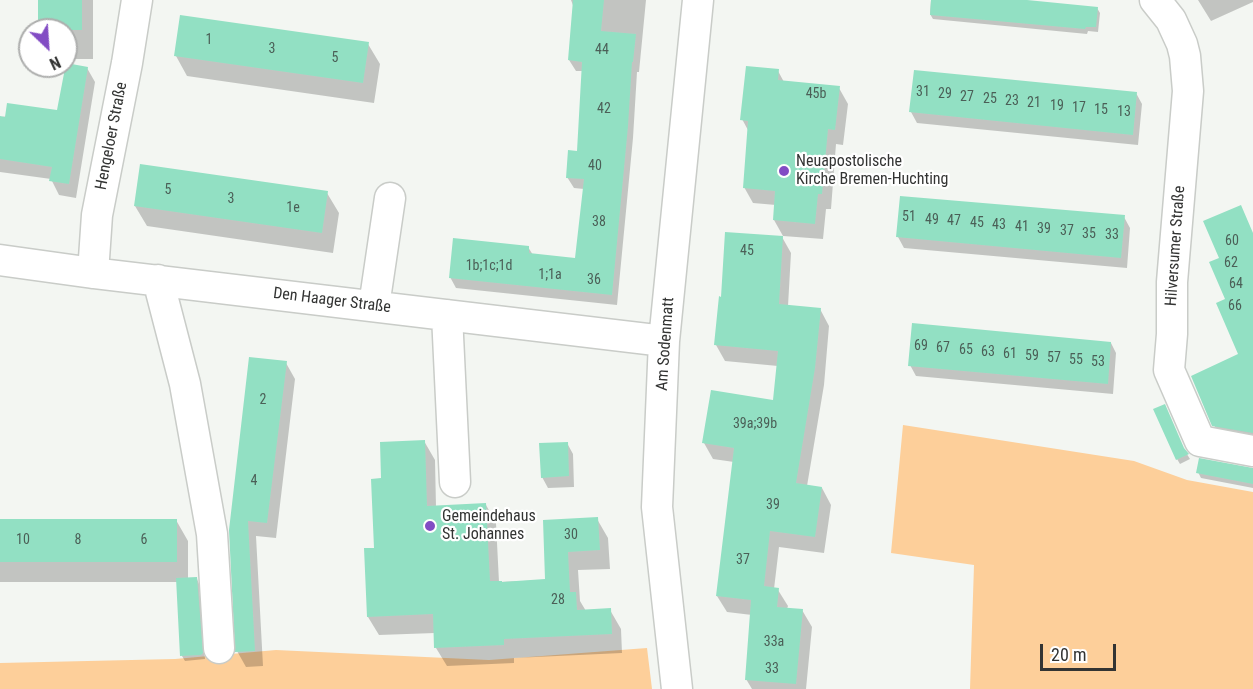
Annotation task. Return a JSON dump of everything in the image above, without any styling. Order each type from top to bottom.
[{"type":"street","name":"Hengeloer Straße","points":[[93,273],[97,215],[137,0]]},
{"type":"street","name":"Am Sodenmatt","points":[[678,689],[657,507],[664,341],[698,0]]},
{"type":"street","name":"Hilversumer Straße","points":[[1155,0],[1171,20],[1182,44],[1188,91],[1172,282],[1169,370],[1200,441],[1253,451]]},
{"type":"street","points":[[374,306],[390,198]]},
{"type":"street","name":"Den Haager Straße","points":[[0,260],[664,341]]},
{"type":"street","points":[[158,280],[186,384],[212,534],[219,648]]},
{"type":"street","points":[[447,315],[455,482]]},
{"type":"shaded area","points":[[903,425],[1134,461],[1187,480],[1253,492],[1253,689],[970,689],[974,565],[891,553]]},
{"type":"shaded area","points":[[647,648],[652,689],[0,689],[0,663],[175,659],[276,650],[489,660]]},
{"type":"building","points":[[38,0],[82,0],[82,30],[78,30],[78,18],[38,18]]},
{"type":"building","points":[[573,0],[604,0],[601,31],[636,34],[612,295],[449,278],[453,238],[529,246],[529,253],[575,258],[584,179],[566,178],[568,150],[577,151],[582,62],[568,60]]},
{"type":"building","points":[[931,0],[1027,0],[1098,7],[1096,27],[1085,29],[930,15]]},
{"type":"building","points":[[180,15],[369,42],[363,83],[174,56]]},
{"type":"building","points":[[78,65],[88,67],[69,184],[49,181],[52,167],[0,159],[0,116],[5,117],[7,103],[57,110],[63,78],[78,78]]},
{"type":"building","points":[[746,66],[779,69],[778,80],[840,86],[835,130],[828,129],[822,194],[818,194],[815,224],[773,220],[775,191],[743,188],[748,121],[740,120]]},
{"type":"building","points":[[914,70],[1137,92],[1133,135],[909,112]]},
{"type":"building","points":[[140,164],[328,191],[322,233],[134,206]]},
{"type":"building","points":[[900,196],[1125,215],[1121,258],[896,237]]},
{"type":"building","points":[[1241,205],[1253,233],[1253,433],[1212,426],[1191,376],[1238,354],[1216,303],[1225,299],[1209,262],[1219,258],[1203,221]]},
{"type":"building","points":[[725,232],[783,236],[779,304],[821,308],[815,368],[796,483],[822,487],[815,537],[770,531],[764,586],[779,588],[777,607],[803,609],[796,684],[745,680],[751,600],[716,596],[734,448],[702,443],[711,390],[773,400],[778,351],[714,345],[719,296],[721,297]]},
{"type":"building","points":[[912,323],[1111,342],[1108,384],[908,366]]},
{"type":"building","points":[[249,357],[287,361],[267,523],[248,521],[255,651],[235,652],[229,530]]},
{"type":"building","points":[[1165,404],[1184,448],[1189,454],[1176,460],[1153,409]]},
{"type":"building","name":"Gemeindehaus St. Johannes","points":[[425,440],[427,506],[486,503],[490,581],[545,579],[543,520],[598,517],[600,550],[568,552],[570,592],[576,592],[577,610],[611,608],[612,634],[504,639],[504,645],[434,648],[433,614],[367,617],[364,548],[374,548],[371,479],[381,478],[380,442]]},
{"type":"building","points":[[568,442],[569,476],[541,478],[539,443]]},
{"type":"building","points":[[1199,458],[1253,468],[1253,484],[1196,473]]},
{"type":"building","points":[[0,519],[177,519],[177,562],[0,562]]},
{"type":"building","points":[[197,577],[203,653],[180,656],[176,578]]},
{"type":"place","name":"Neuapostolische Kirche Bremen-Huchting","points":[[784,171]]},
{"type":"place","name":"Gemeindehaus St. Johannes","points":[[430,526]]}]
